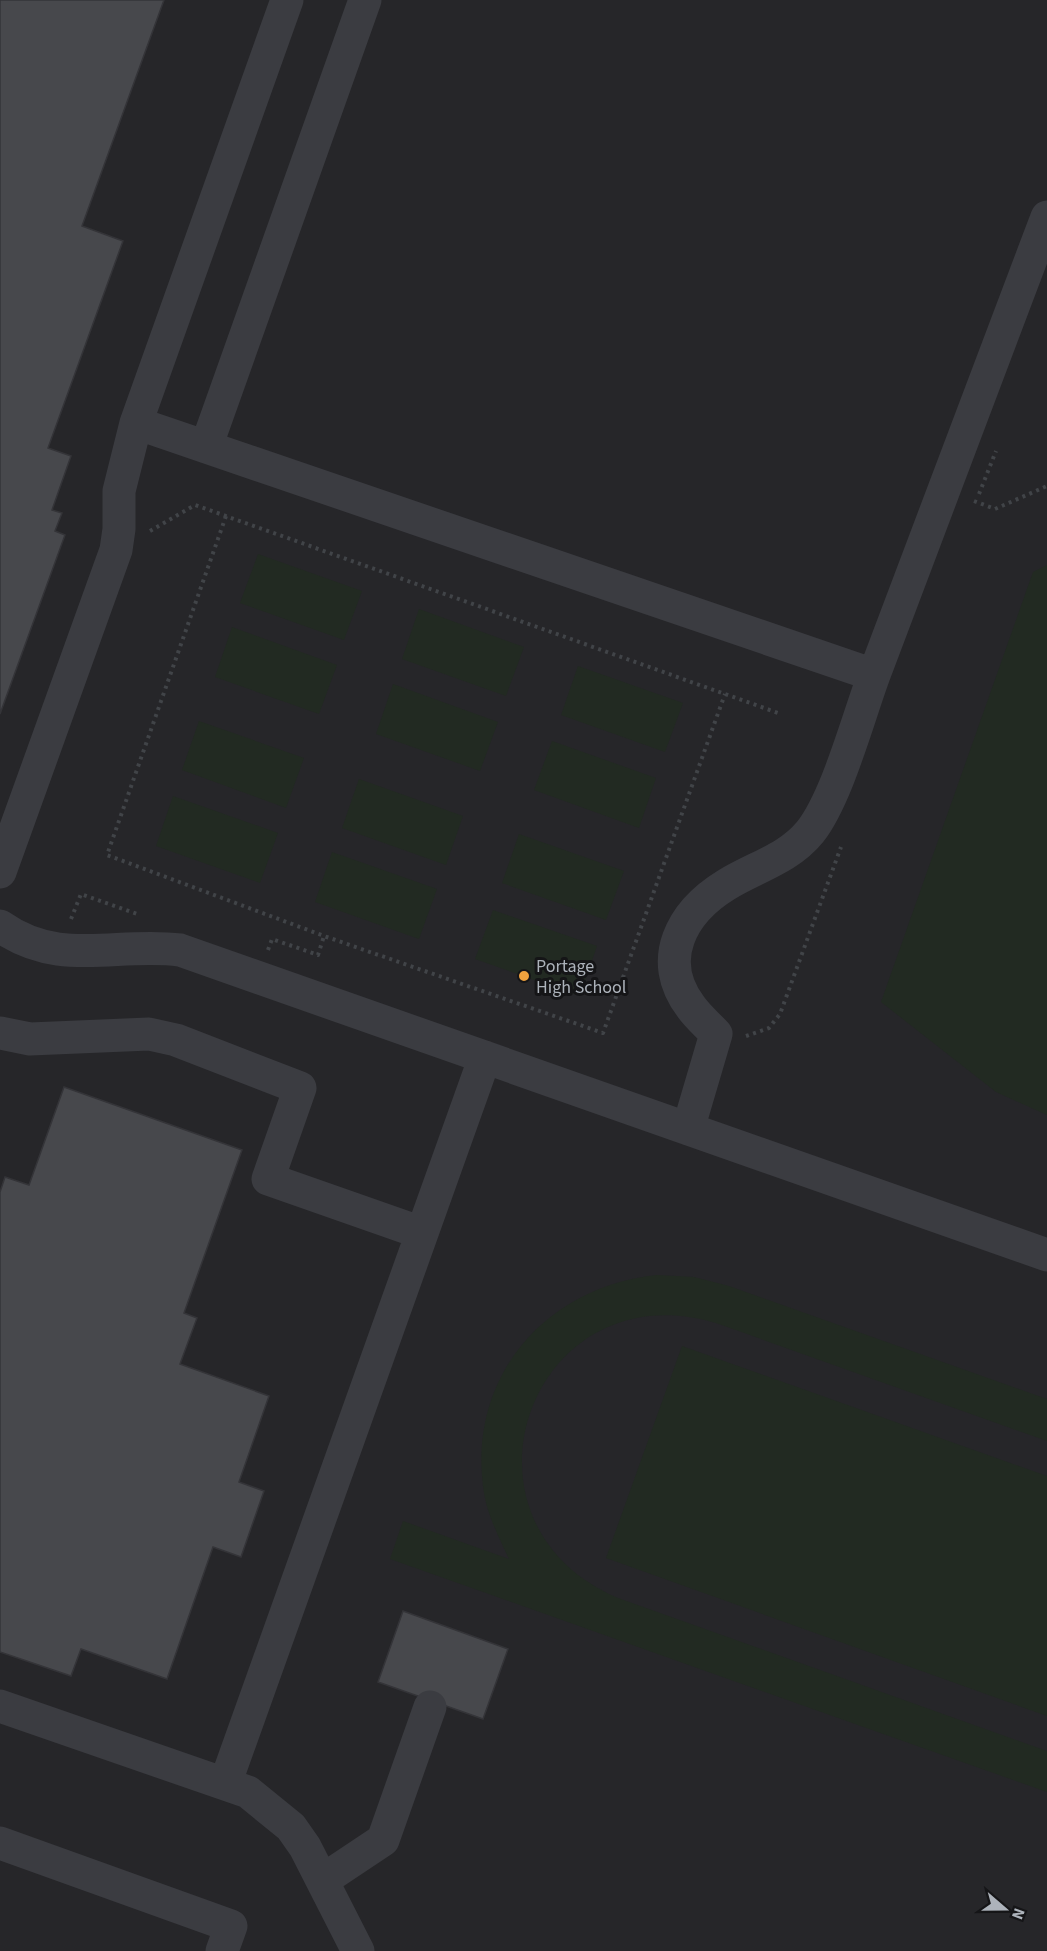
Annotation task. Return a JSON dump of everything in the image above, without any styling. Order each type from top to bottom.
[{"type":"lane","points":[[0,872],[116,550],[119,529],[119,491],[136,423],[287,0]]},
{"type":"lane","points":[[206,447],[365,0]]},
{"type":"lane","points":[[688,1129],[716,1034],[690,1006],[677,978],[674,946],[681,930],[703,900],[727,884],[788,853],[810,832],[826,808],[1047,218]]},
{"type":"lane","points":[[136,423],[874,675]]},
{"type":"lane","points":[[0,926],[32,945],[50,950],[96,952],[137,946],[180,950],[1047,1255]]},
{"type":"lane","points":[[0,1033],[30,1040],[148,1034],[176,1040],[300,1088],[268,1179],[422,1233]]},
{"type":"lane","points":[[225,1784],[485,1057]]},
{"type":"lane","points":[[0,1706],[248,1792],[291,1827],[305,1846],[358,1951]]},
{"type":"lane","points":[[323,1880],[383,1840],[430,1707]]},
{"type":"lane","points":[[0,1843],[231,1926],[222,1951]]},
{"type":"path","points":[[974,501],[995,509],[1047,486]]},
{"type":"path","points":[[116,550],[195,505],[781,714]]},
{"type":"path","points":[[226,516],[107,855],[324,936],[603,1033],[725,694]]},
{"type":"shaded area","name":"Portage High School","points":[[0,0],[1047,0],[1047,1951],[0,1951]]},
{"type":"shaded area","points":[[258,554],[362,591],[344,640],[240,603]]},
{"type":"shaded area","points":[[1047,565],[1047,1115],[996,1092],[881,1002],[1033,572]]},
{"type":"shaded area","points":[[419,609],[524,647],[506,696],[402,659]]},
{"type":"shaded area","points":[[232,627],[337,665],[319,714],[215,677]]},
{"type":"shaded area","points":[[578,666],[683,703],[665,752],[561,715]]},
{"type":"shaded area","points":[[393,684],[498,722],[480,771],[376,734]]},
{"type":"shaded area","points":[[199,721],[304,758],[286,808],[182,770]]},
{"type":"shaded area","points":[[552,741],[656,778],[639,828],[534,790]]},
{"type":"shaded area","points":[[359,779],[463,816],[446,865],[342,828]]},
{"type":"shaded area","points":[[173,796],[278,833],[260,883],[156,846]]},
{"type":"shaded area","points":[[519,834],[624,871],[606,920],[502,883]]},
{"type":"shaded area","points":[[332,852],[437,889],[419,939],[315,902]]},
{"type":"shaded area","points":[[493,910],[597,946],[580,996],[475,959]]},
{"type":"shaded area","points":[[657,1275],[694,1277],[729,1286],[1047,1399],[1047,1441],[716,1323],[651,1316],[598,1332],[557,1366],[531,1411],[522,1463],[532,1515],[564,1562],[618,1598],[1047,1751],[1047,1792],[390,1559],[403,1521],[509,1559],[490,1515],[483,1486],[482,1445],[489,1407],[503,1373],[524,1343],[550,1317],[582,1297],[618,1283]]},
{"type":"shaded area","points":[[682,1346],[1047,1476],[1047,1716],[606,1558]]},
{"type":"building","points":[[0,0],[164,0],[82,226],[123,241],[48,448],[71,456],[52,510],[62,513],[55,531],[65,535],[0,714]]},
{"type":"building","points":[[64,1087],[242,1150],[184,1313],[197,1318],[180,1364],[269,1396],[239,1482],[264,1491],[241,1557],[213,1547],[167,1679],[81,1649],[71,1676],[0,1652],[0,1192],[5,1177],[29,1185]]},
{"type":"building","points":[[403,1611],[508,1649],[483,1719],[378,1682]]},
{"type":"place","name":"Portage High School","points":[[524,976]]}]
